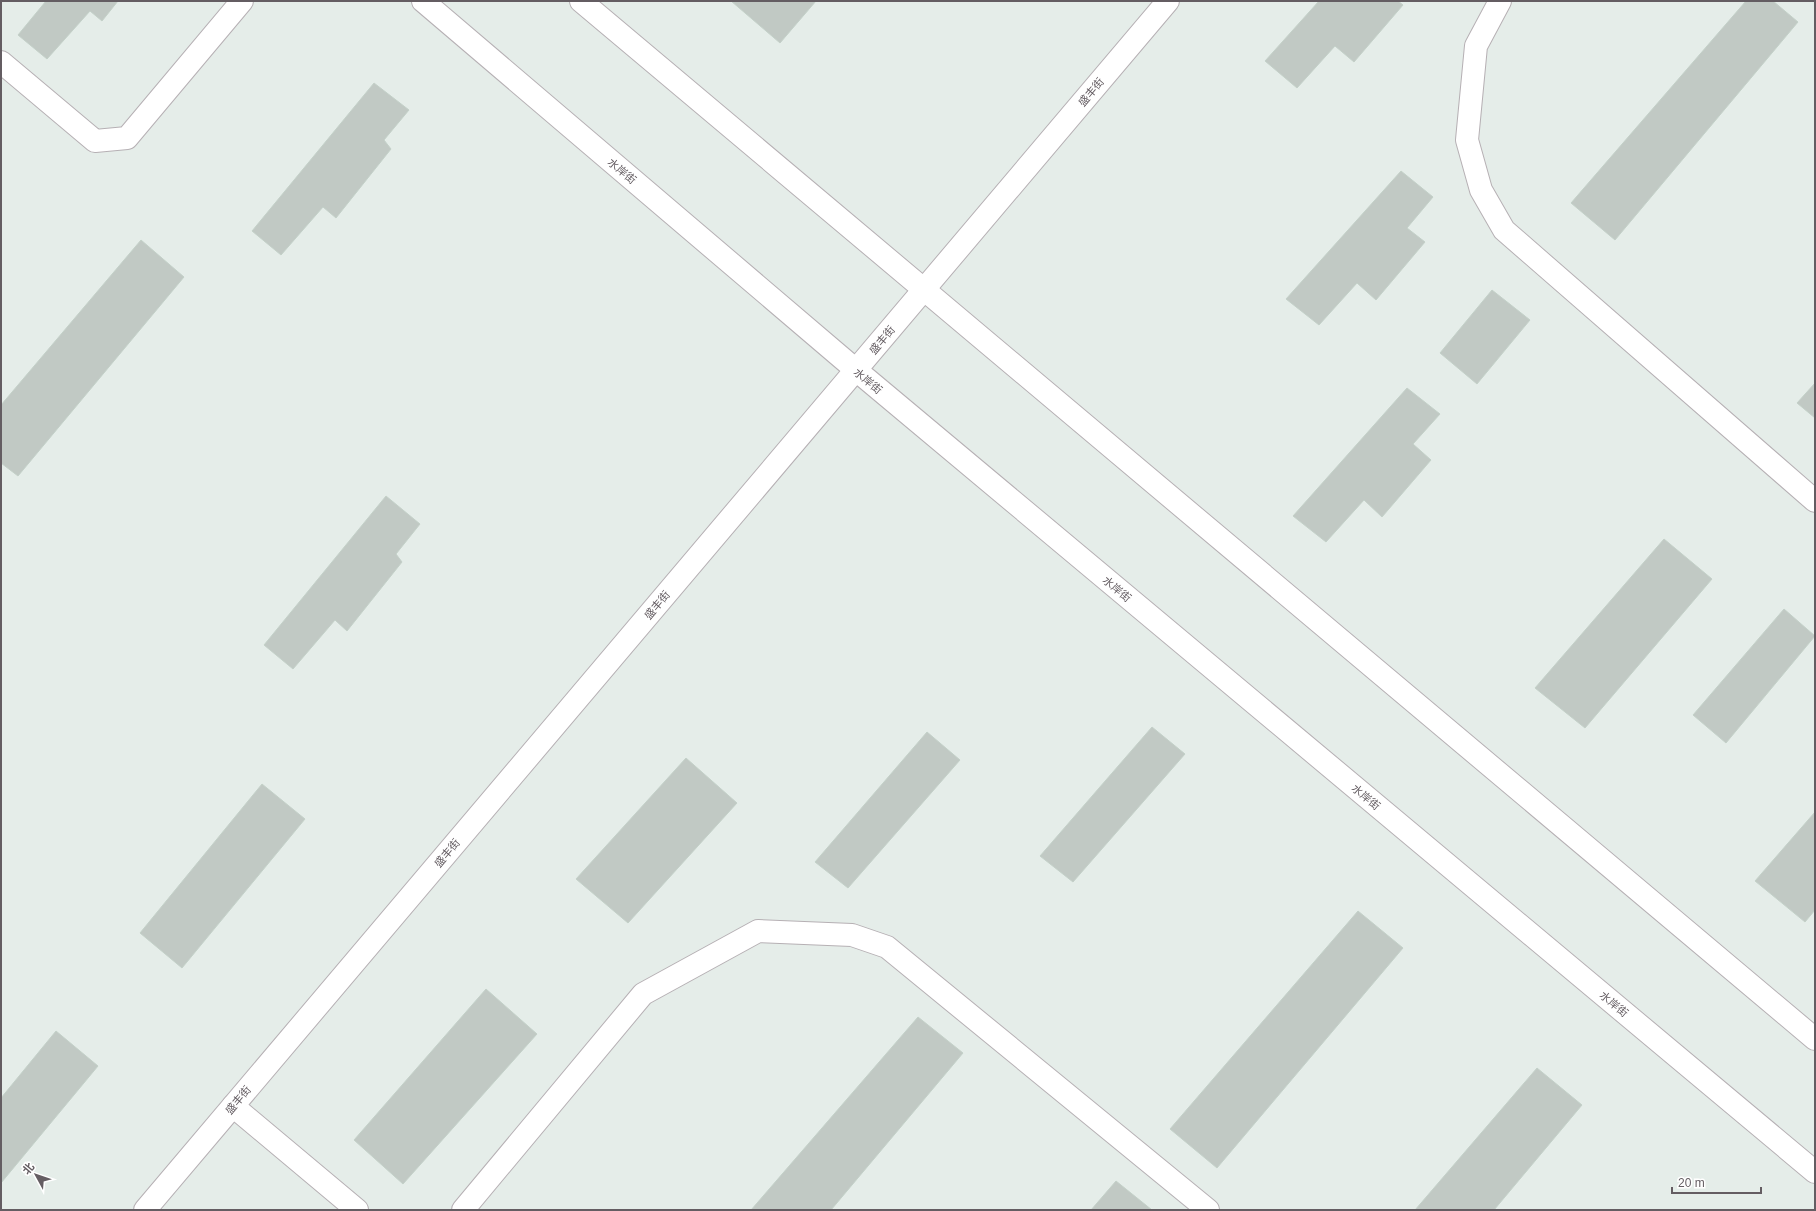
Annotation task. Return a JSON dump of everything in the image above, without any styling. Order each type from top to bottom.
[{"type":"street","points":[[1,62],[95,141],[127,138],[242,1]]},
{"type":"street","name":"水岸街","points":[[423,1],[856,370],[1815,1172]]},
{"type":"street","points":[[581,1],[1812,1031]]},
{"type":"street","name":"盛丰街","points":[[145,1210],[1168,1]]},
{"type":"street","points":[[1500,1],[1476,46],[1467,140],[1481,190],[1504,230],[1815,501]]},
{"type":"street","points":[[462,1210],[644,994],[758,931],[852,936],[887,947],[1208,1210]]},
{"type":"street","points":[[233,1106],[357,1210]]},
{"type":"building","points":[[46,1],[118,1],[102,21],[90,11],[47,59],[18,35]]},
{"type":"building","points":[[731,1],[816,1],[780,43]]},
{"type":"building","points":[[1319,1],[1398,1],[1403,5],[1354,62],[1335,46],[1297,88],[1265,61]]},
{"type":"building","points":[[1746,1],[1773,1],[1798,22],[1615,240],[1571,203]]},
{"type":"building","points":[[374,83],[409,110],[384,140],[391,149],[336,218],[323,207],[281,255],[252,231]]},
{"type":"building","points":[[1401,171],[1433,197],[1407,228],[1425,242],[1376,300],[1357,283],[1319,325],[1286,299]]},
{"type":"building","points":[[141,240],[184,277],[18,476],[1,463],[1,405]]},
{"type":"building","points":[[1492,290],[1530,320],[1477,384],[1440,353]]},
{"type":"building","points":[[1815,383],[1815,418],[1797,403]]},
{"type":"building","points":[[1407,388],[1440,414],[1413,444],[1431,460],[1382,517],[1364,500],[1326,542],[1293,516]]},
{"type":"building","points":[[386,496],[420,524],[396,554],[402,562],[347,631],[335,620],[293,669],[264,645]]},
{"type":"building","points":[[1664,539],[1712,579],[1585,728],[1535,688]]},
{"type":"building","points":[[1784,609],[1815,636],[1726,743],[1693,715]]},
{"type":"building","points":[[1152,727],[1185,754],[1073,882],[1040,856]]},
{"type":"building","points":[[927,732],[960,760],[848,888],[815,862]]},
{"type":"building","points":[[686,758],[737,803],[628,923],[576,879]]},
{"type":"building","points":[[262,784],[305,819],[182,968],[140,933]]},
{"type":"building","points":[[1815,812],[1815,910],[1805,922],[1755,881]]},
{"type":"building","points":[[1358,911],[1403,948],[1217,1168],[1170,1129]]},
{"type":"building","points":[[486,989],[537,1034],[403,1184],[354,1140]]},
{"type":"building","points":[[918,1017],[963,1053],[831,1210],[751,1210]]},
{"type":"building","points":[[56,1031],[98,1066],[1,1183],[1,1098]]},
{"type":"building","points":[[1537,1068],[1582,1105],[1494,1210],[1415,1210]]},
{"type":"building","points":[[1116,1181],[1152,1210],[1091,1210]]}]
